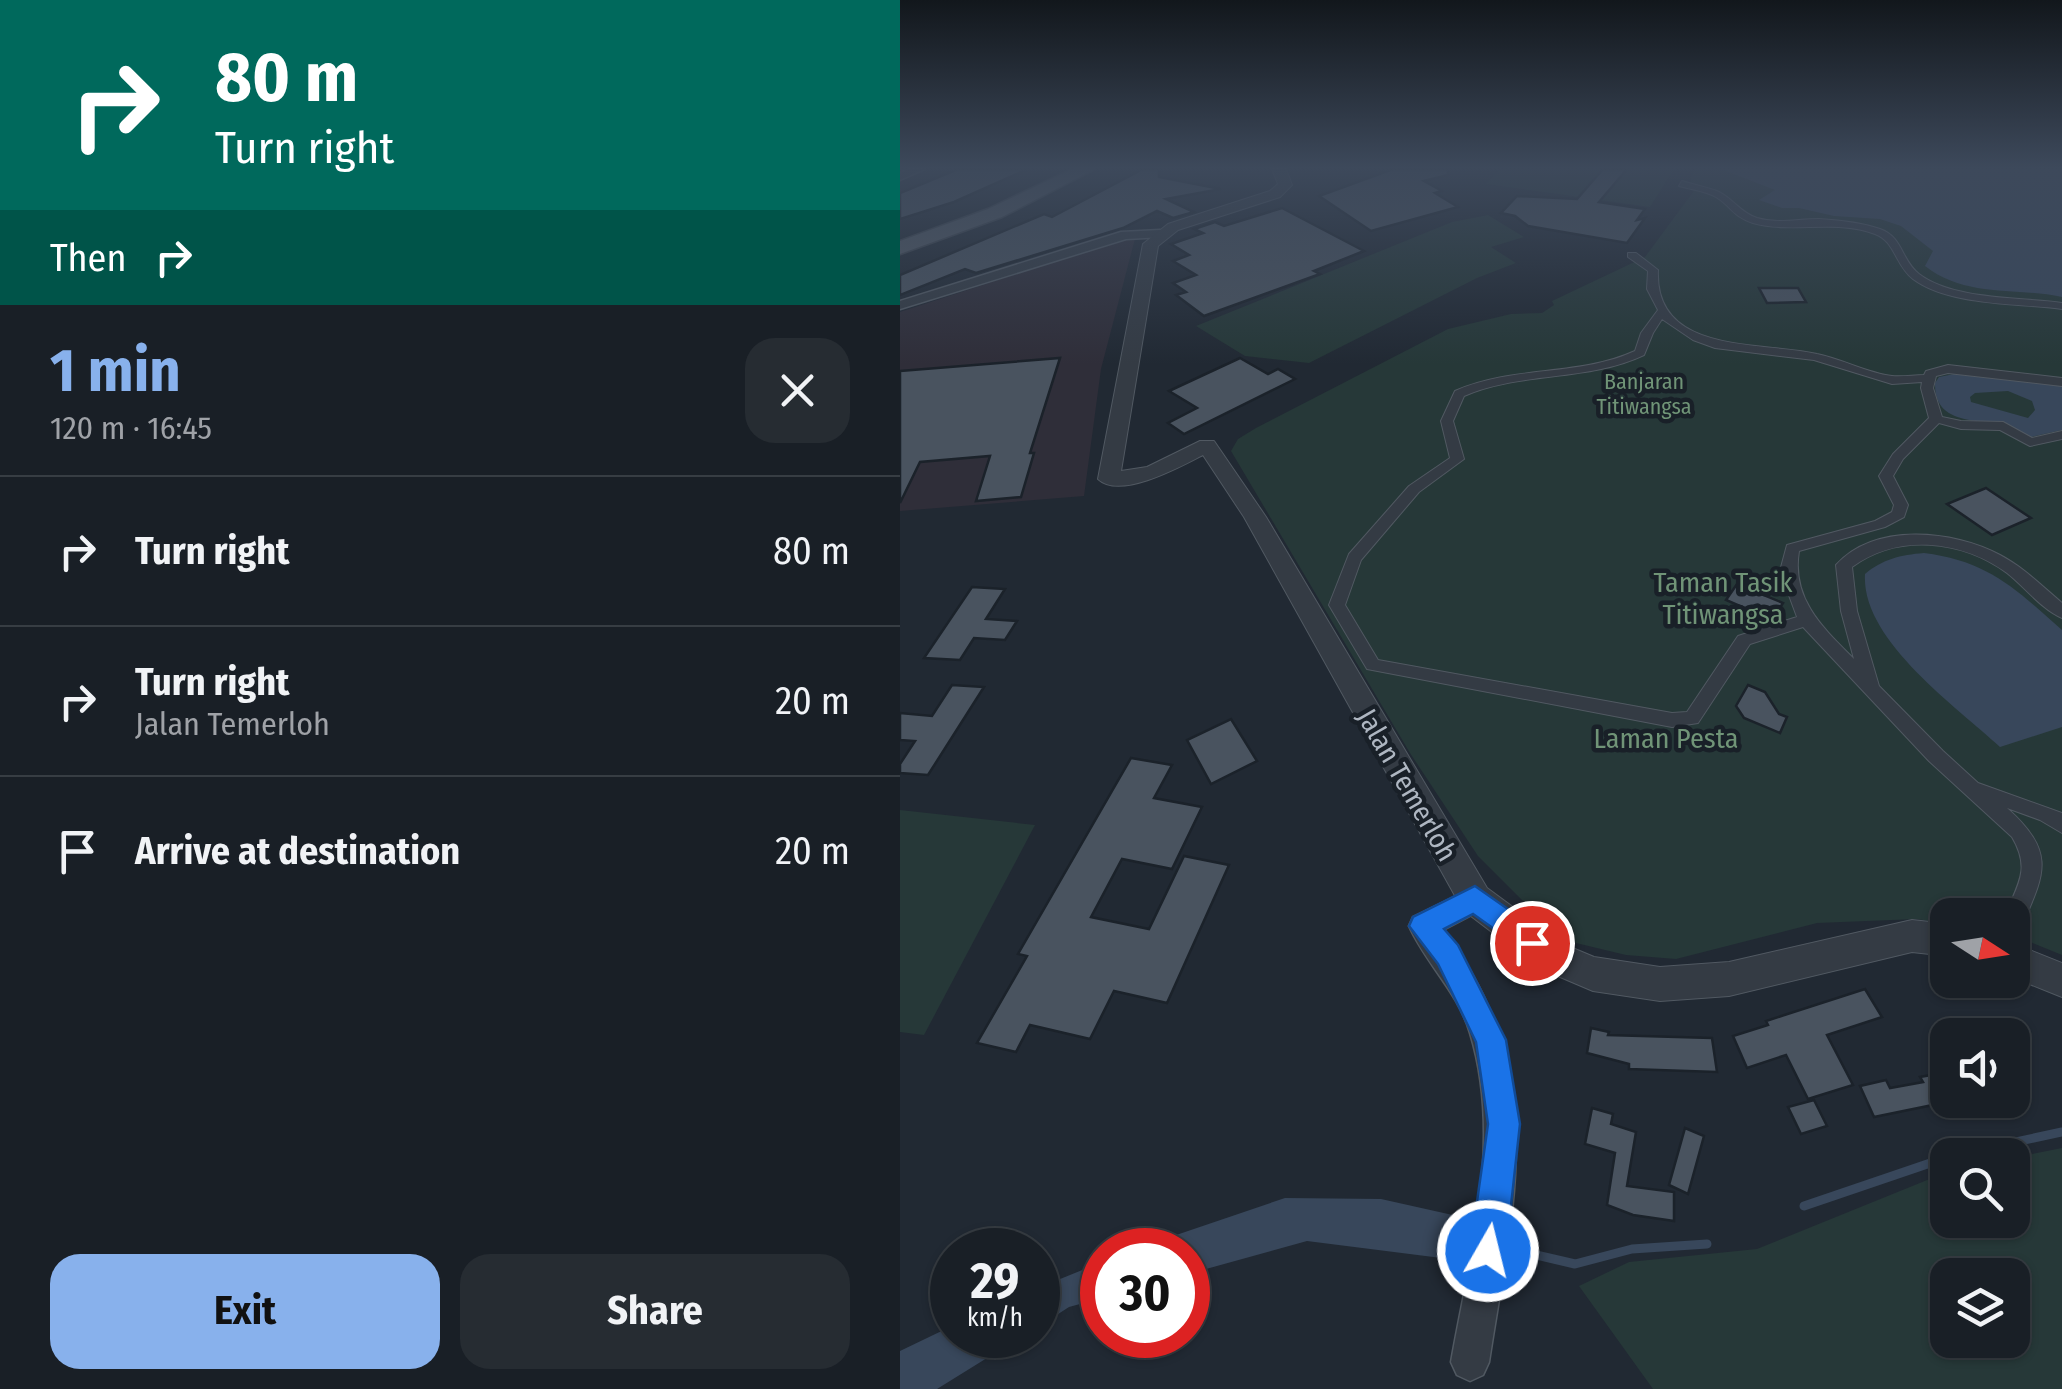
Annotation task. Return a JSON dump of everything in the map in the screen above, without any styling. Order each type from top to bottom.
[{"type":"main road","points":[[900,245],[928,234]]},
{"type":"main road","points":[[900,245],[933,234]]},
{"type":"street","points":[[900,306],[1125,235],[1160,234]]},
{"type":"street","name":"Jalan Temerloh","points":[[1160,234],[1147,254],[1109,480],[1152,473],[1208,445],[1255,517],[1403,780],[1475,899],[1550,956],[1593,974],[1660,984],[1728,980],[1912,936],[1930,938]]},
{"type":"street","points":[[1883,234],[1894,241],[1896,255],[1905,267],[1944,288],[1994,301],[2062,306]]},
{"type":"street","points":[[1632,254],[1653,270],[1652,289],[1663,314],[1707,343],[1815,356],[1899,381],[1927,378],[1933,371],[1948,369],[2062,382]]},
{"type":"street","points":[[1663,314],[1647,333],[1640,353],[1630,359],[1517,375],[1472,388],[1455,398],[1447,421],[1457,458],[1414,488],[1354,558],[1338,599],[1338,610],[1366,658],[1379,668],[1682,722],[1699,711],[1744,640],[1806,620]]},
{"type":"street","points":[[1927,378],[1936,419]]},
{"type":"street","points":[[1936,419],[1888,470],[1886,480],[1900,500],[1899,514],[1880,524],[1792,548],[1788,571],[1806,620],[1873,691],[2020,832],[2030,851],[2033,874],[2023,898]]},
{"type":"street","points":[[1936,419],[1961,425],[1998,425],[2030,442],[2062,435]]},
{"type":"street","points":[[1873,691],[1859,650],[1844,565],[1875,546],[1911,541],[1982,552],[2012,570],[2062,612]]},
{"type":"street","points":[[1970,786],[2013,800],[2062,824]]},
{"type":"street","points":[[1470,1362],[1504,1124],[1491,1040],[1448,954],[1423,926],[1475,899]]},
{"type":"street","points":[[2030,967],[2062,980]]},
{"type":"shaded area","points":[[1136,235],[1101,369],[1084,496],[900,511],[900,312]]},
{"type":"green space","points":[[1423,234],[1519,234],[1524,237],[1491,247],[1516,263],[1477,278],[1309,363],[1245,356],[1196,326]]},
{"type":"green space","name":"Taman Tasik Titiwangsa","points":[[1662,234],[2062,234],[2062,955],[2030,942],[2030,898],[1930,898],[1930,921],[1817,923],[1676,959],[1626,955],[1576,943],[1551,929],[1478,856],[1410,753],[1231,451],[1238,439],[1256,428],[1448,329],[1511,314],[1542,313],[1554,305],[1552,301],[1645,257]]},
{"type":"green space","points":[[900,810],[1035,825],[924,1035],[900,1032]]},
{"type":"green space","points":[[2062,1148],[2062,1389],[1653,1389],[1579,1286],[1629,1262],[1757,1249],[1930,1179],[1930,1238],[2030,1238],[2030,1155]]},
{"type":"water","points":[[1911,234],[2062,234],[2062,297],[1957,283],[1925,266],[1933,251]]},
{"type":"water","points":[[1954,374],[2062,386],[2062,430],[2027,438],[2002,425],[1957,417],[1938,400],[1935,383],[1939,377]],"holes":[[[2008,391],[2032,401],[2035,410],[2028,418],[1971,402],[1970,397],[1975,393]]]},
{"type":"water","points":[[1924,553],[1984,570],[2015,590],[2062,630],[2062,727],[2000,747],[1937,692],[1894,647],[1868,599],[1865,574],[1892,559]]},
{"type":"water","points":[[1285,1198],[1381,1199],[1475,1220],[1465,1261],[1307,1241],[1210,1268],[1210,1228],[1197,1228]]},
{"type":"water","points":[[1080,1271],[1080,1304],[1060,1313],[1060,1279]]},
{"type":"water","points":[[930,1337],[930,1358],[987,1358],[937,1389],[900,1389],[900,1351]]},
{"type":"building","points":[[997,234],[1104,234],[976,273],[965,269],[900,295],[900,275]]},
{"type":"building","points":[[1201,234],[1331,234],[1364,251],[1314,271],[1320,274],[1204,316],[1176,295],[1186,292],[1173,283],[1196,275],[1173,261],[1189,255],[1171,244]]},
{"type":"building","points":[[1574,234],[1634,234],[1627,243]]},
{"type":"building","points":[[1759,288],[1798,288],[1806,302],[1767,303]]},
{"type":"building","points":[[1060,358],[1030,453],[1034,453],[1021,497],[976,501],[990,456],[920,462],[900,503],[900,371]]},
{"type":"building","points":[[1240,358],[1268,374],[1278,369],[1295,379],[1184,434],[1168,423],[1197,408],[1169,391]]},
{"type":"building","points":[[1986,488],[2031,518],[1992,535],[1947,504]]},
{"type":"building","points":[[1737,584],[1783,603],[1772,620],[1726,600]]},
{"type":"building","points":[[972,587],[1005,589],[986,619],[1017,621],[1005,640],[974,638],[960,660],[924,658]]},
{"type":"building","points":[[952,685],[984,687],[928,775],[900,773],[900,764],[915,741],[900,740],[900,713],[932,716]]},
{"type":"building","points":[[1748,685],[1765,692],[1779,714],[1787,717],[1780,733],[1744,718],[1736,706]]},
{"type":"building","points":[[1231,719],[1257,761],[1211,784],[1187,740]]},
{"type":"building","points":[[1131,758],[1172,765],[1154,798],[1202,807],[1172,869],[1122,859],[1091,917],[1149,929],[1184,856],[1229,865],[1167,1003],[1114,991],[1090,1039],[1030,1025],[1016,1052],[977,1043],[1027,956],[1018,954]]},
{"type":"building","points":[[1865,989],[1882,1017],[1827,1035],[1853,1085],[1808,1099],[1786,1055],[1747,1068],[1733,1036],[1768,1025],[1766,1021]]},
{"type":"building","points":[[1591,1028],[1609,1032],[1608,1035],[1712,1038],[1717,1072],[1629,1069],[1629,1064],[1587,1053]]},
{"type":"building","points":[[1930,1075],[1930,1106],[1874,1117],[1860,1086],[1886,1080],[1890,1088],[1923,1082],[1920,1077]]},
{"type":"building","points":[[1814,1100],[1827,1126],[1801,1134],[1788,1107]]},
{"type":"building","points":[[1592,1108],[1613,1114],[1611,1124],[1636,1132],[1627,1186],[1674,1192],[1674,1221],[1633,1215],[1607,1205],[1615,1153],[1585,1144]]},
{"type":"building","points":[[1685,1128],[1704,1136],[1688,1194],[1669,1185]]},
{"type":"waterway","points":[[2030,1139],[2062,1132]]},
{"type":"waterway","points":[[1804,1206],[1930,1163]]},
{"type":"waterway","points":[[1502,1247],[1575,1264],[1632,1249],[1707,1244]]},
{"type":"route","points":[[1488,1251],[1504,1124],[1491,1040],[1448,954],[1423,926],[1475,899],[1532,943]]},
{"type":"park label","name":"Banjaran Titiwangsa","points":[[1644,394]]},
{"type":"park label","name":"Laman Pesta","points":[[1666,738]]}]
